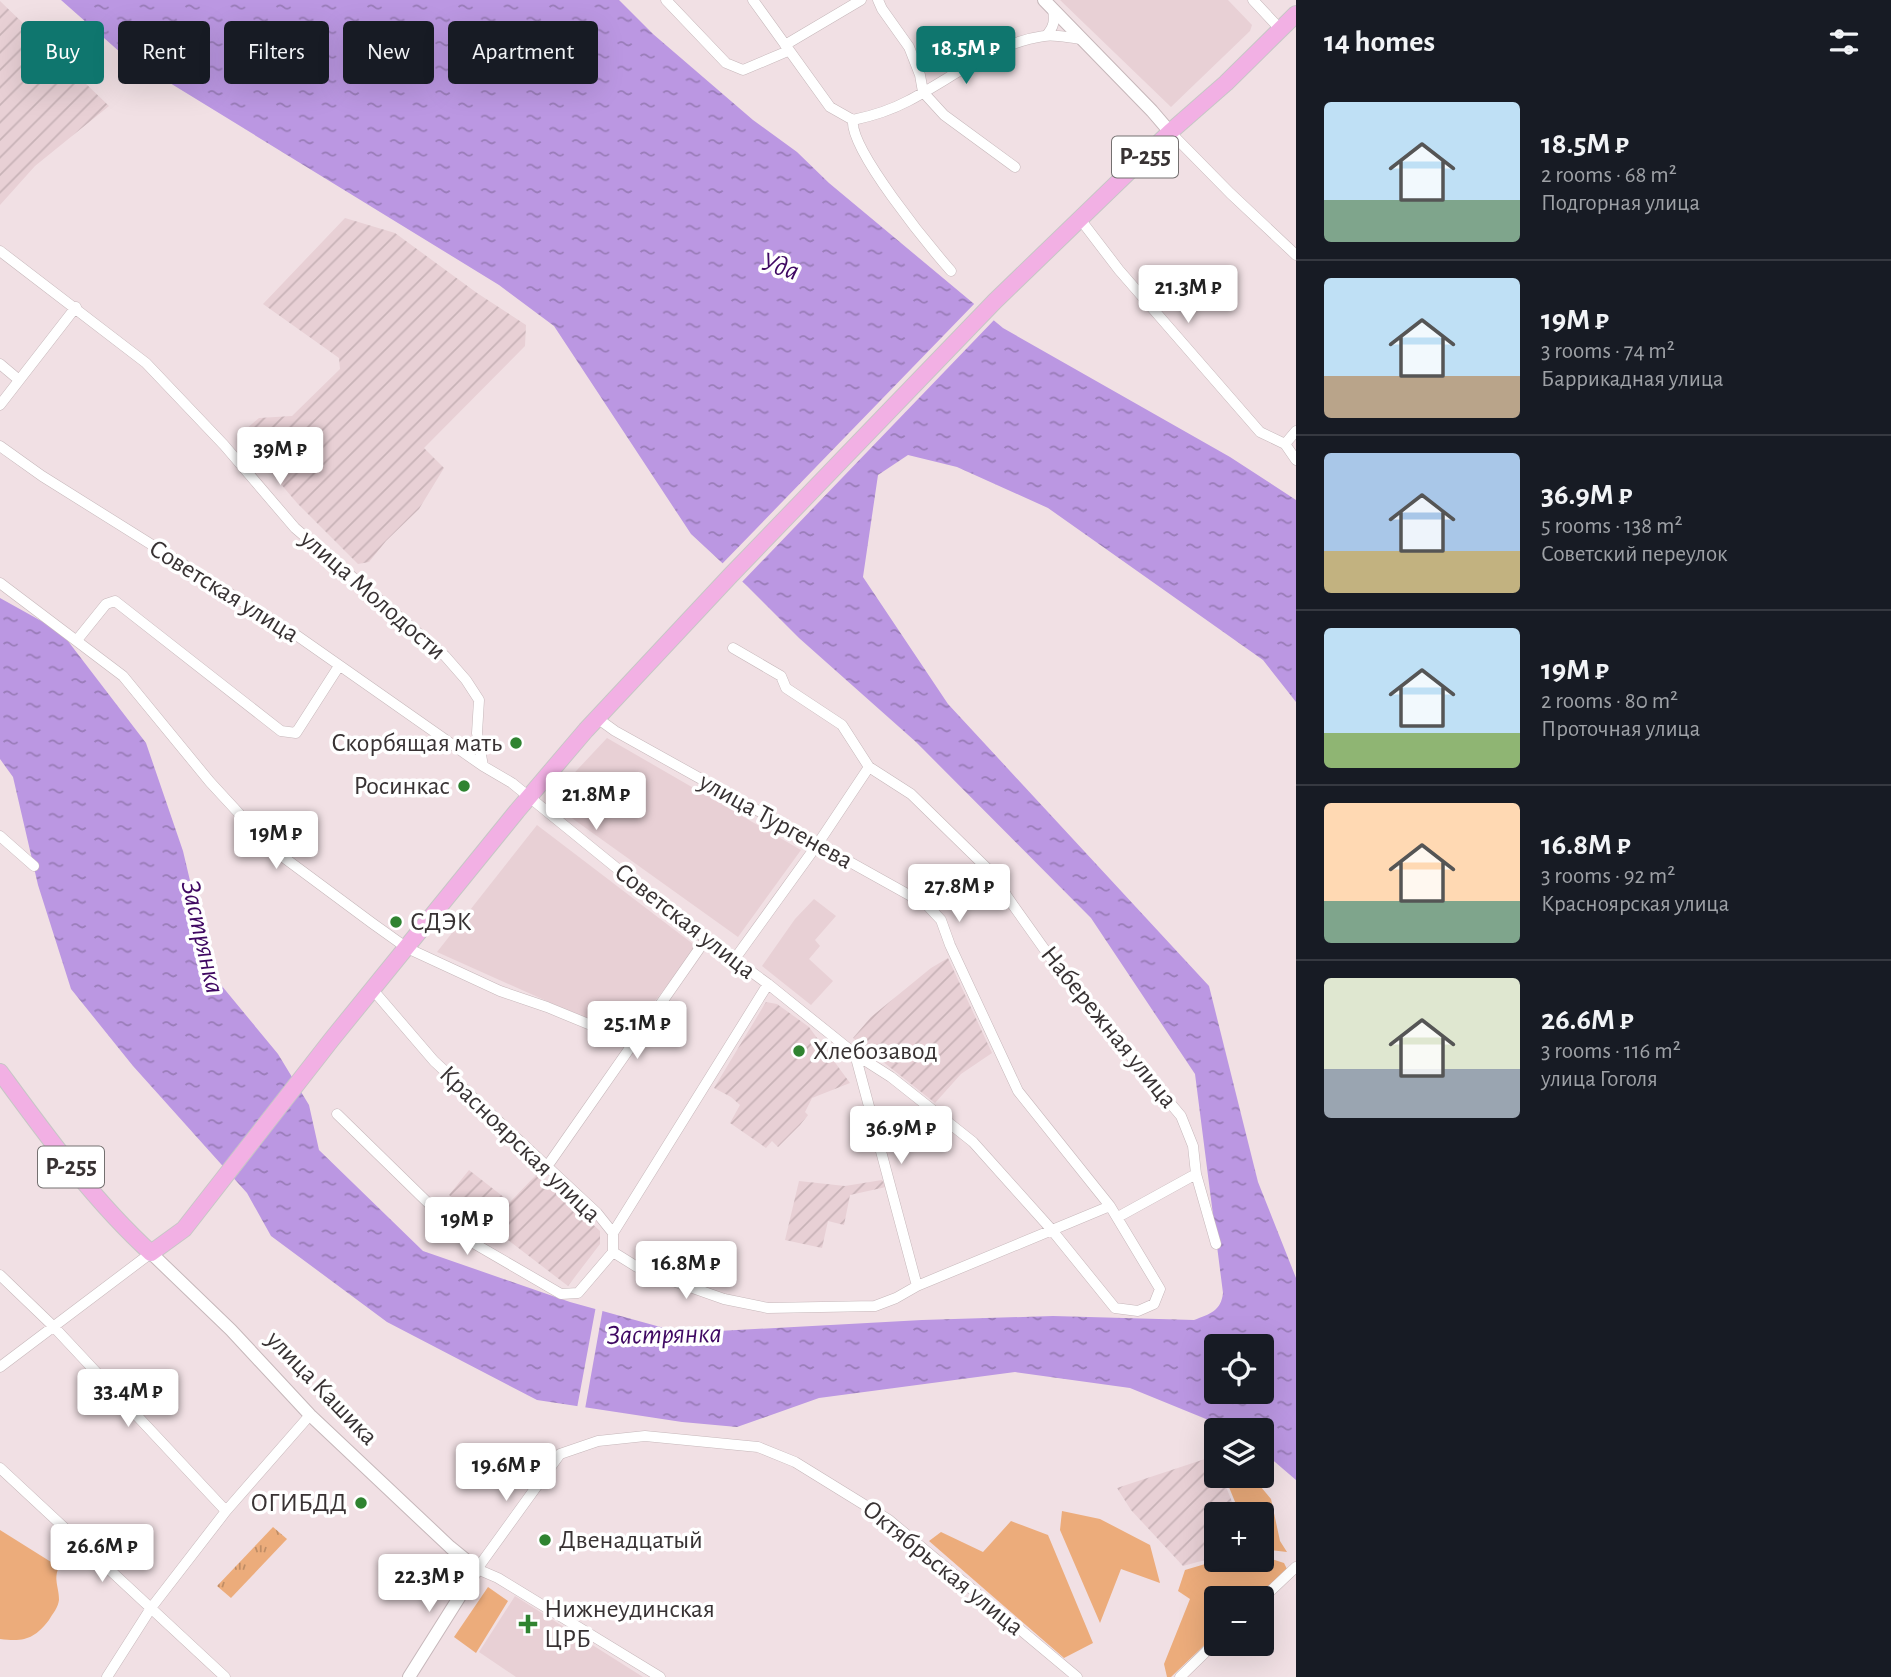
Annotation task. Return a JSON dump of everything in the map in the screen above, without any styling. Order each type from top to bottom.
[{"type":"highway","name":"Р-255","points":[[151,1254],[184,1229],[407,947],[597,718],[995,301],[1296,14]]},
{"type":"highway","name":"улица Кашика","points":[[0,1072],[104,1207],[151,1254]]},
{"type":"street","points":[[666,0],[726,63],[743,70],[787,48],[860,0]]},
{"type":"street","points":[[753,0],[830,107],[853,120],[882,112],[996,51],[1019,42],[1046,36],[1081,39]]},
{"type":"street","points":[[878,0],[909,47],[920,75],[923,92],[944,116],[1015,167]]},
{"type":"street","points":[[1253,0],[1280,29]]},
{"type":"street","points":[[1046,36],[1053,28],[1055,20],[1048,5]]},
{"type":"street","points":[[1048,5],[1230,193],[1296,255]]},
{"type":"street","points":[[853,120],[851,128],[859,146],[919,234],[951,271]]},
{"type":"street","points":[[1080,219],[1119,270],[1260,432],[1285,444],[1296,460]]},
{"type":"street","name":"улица Молодости","points":[[0,251],[146,363],[224,445],[295,528],[445,656],[479,700],[478,733],[483,766]]},
{"type":"street","points":[[0,405],[76,307]]},
{"type":"street","points":[[0,364],[19,380]]},
{"type":"street","points":[[1285,444],[1296,431]]},
{"type":"street","name":"Советская улица","points":[[0,446],[42,476],[299,637],[483,766],[512,783],[706,939],[768,984],[855,1054],[891,1077],[973,1142],[1051,1229],[1115,1308]]},
{"type":"street","points":[[0,583],[123,676],[210,782],[271,848],[407,947],[500,991],[632,1042]]},
{"type":"street","points":[[77,640],[106,604],[115,601],[281,731],[296,733],[339,666]]},
{"type":"street","name":"Набережная улица","points":[[733,649],[781,676],[786,688],[842,725],[869,767],[911,794],[995,876],[1062,974],[1181,1116],[1193,1146],[1196,1174],[1216,1244]]},
{"type":"street","name":"улица Тургенева","points":[[597,718],[615,731],[927,905],[941,920],[1018,1091],[1118,1217],[1160,1289],[1154,1304],[1138,1311],[1115,1308]]},
{"type":"street","points":[[734,960],[869,767]]},
{"type":"street","points":[[0,836],[34,866]]},
{"type":"street","points":[[546,1168],[706,939]]},
{"type":"street","points":[[613,1233],[768,984]]},
{"type":"street","name":"Красноярская улица","points":[[373,990],[433,1061],[597,1213],[613,1233],[613,1252],[637,1267],[724,1300],[768,1308],[875,1306],[1110,1206]]},
{"type":"street","points":[[855,1054],[917,1286]]},
{"type":"street","points":[[337,1114],[463,1237],[561,1294],[578,1293],[613,1252]]},
{"type":"street","points":[[1118,1217],[1196,1174]]},
{"type":"street","points":[[0,1367],[151,1254]]},
{"type":"street","name":"улица Кашика","points":[[151,1254],[231,1330],[310,1415],[450,1547],[477,1569],[498,1578],[660,1677]]},
{"type":"street","points":[[0,1275],[53,1326],[226,1511]]},
{"type":"street","points":[[107,1677],[151,1608],[226,1511],[310,1415]]},
{"type":"street","name":"Октябрьская улица","points":[[477,1569],[560,1454],[598,1441],[645,1436],[758,1447],[795,1462],[889,1520],[1077,1677]]},
{"type":"street","points":[[0,1468],[225,1677]]},
{"type":"street","points":[[1274,1588],[1296,1567]]},
{"type":"street","points":[[409,1677],[477,1569]]},
{"type":"street","points":[[1180,1677],[1204,1654]]},
{"type":"shaded area","points":[[1060,0],[1228,0],[1252,25],[1250,31],[1171,107]]},
{"type":"shaded area","points":[[0,1],[21,21],[21,84],[86,84],[109,106],[35,166],[0,205]]},
{"type":"shaded area","points":[[345,218],[395,233],[526,325],[525,346],[424,448],[444,468],[419,509],[369,562],[358,564],[297,503],[239,435],[259,418],[292,416],[340,369],[339,358],[263,304]]},
{"type":"shaded area","points":[[607,738],[801,850],[738,937],[548,801]]},
{"type":"shaded area","points":[[537,825],[697,947],[627,1037],[437,952]]},
{"type":"shaded area","points":[[814,899],[836,916],[815,940],[820,946],[809,959],[833,981],[811,1005],[762,966],[795,919]]},
{"type":"shaded area","points":[[948,958],[992,1053],[961,1074],[935,1103],[853,1038],[871,1017],[931,968]]},
{"type":"shaded area","name":"Хлебозавод","points":[[766,1002],[777,1004],[809,1027],[850,1083],[812,1098],[805,1112],[808,1115],[800,1125],[778,1147],[772,1141],[766,1148],[730,1123],[740,1105],[714,1088]]},
{"type":"shaded area","points":[[469,1170],[510,1202],[538,1173],[600,1231],[600,1244],[568,1286],[449,1195]]},
{"type":"shaded area","points":[[882,1180],[886,1187],[850,1195],[844,1225],[828,1221],[822,1248],[785,1240],[799,1181],[845,1186]]},
{"type":"shaded area","points":[[1204,1459],[1204,1488],[1226,1488],[1232,1502],[1204,1502],[1204,1560],[1183,1566],[1131,1510],[1117,1488]]},
{"type":"shaded area","name":"Нижнеудинская ЦРБ","points":[[515,1596],[643,1677],[516,1677],[479,1652]]},
{"type":"green space","points":[[1229,1488],[1262,1488],[1272,1502],[1235,1502]]},
{"type":"green space","points":[[1062,1511],[1100,1519],[1150,1545],[1160,1583],[1121,1569],[1100,1623],[1060,1530]]},
{"type":"green space","points":[[1274,1513],[1280,1541],[1287,1552],[1274,1550]]},
{"type":"green space","points":[[1011,1521],[1048,1535],[1093,1643],[1064,1658],[929,1541],[941,1532],[983,1552]]},
{"type":"green space","points":[[273,1527],[287,1539],[231,1598],[217,1586]]},
{"type":"green space","points":[[0,1530],[59,1567],[56,1579],[59,1600],[56,1608],[39,1631],[28,1638],[0,1639]]},
{"type":"green space","points":[[1274,1560],[1284,1563],[1287,1569],[1269,1586],[1204,1586],[1204,1645],[1171,1677],[1167,1677],[1164,1664],[1190,1599],[1178,1591],[1185,1570],[1204,1564],[1204,1572],[1274,1572]]},
{"type":"green space","points":[[488,1587],[508,1601],[476,1653],[454,1637]]},
{"type":"water","points":[[61,0],[619,0],[653,34],[753,120],[797,152],[829,183],[1003,328],[1230,457],[1296,500],[1296,702],[1263,660],[1048,508],[957,467],[908,455],[878,475],[863,577],[948,704],[1209,986],[1258,1182],[1296,1278],[1296,1480],[1274,1461],[1274,1418],[1204,1418],[1130,1388],[1015,1372],[819,1398],[737,1427],[682,1422],[537,1400],[387,1322],[271,1236],[247,1193],[133,1066],[71,989],[38,885],[13,777],[0,759],[0,598],[61,632],[146,743],[183,851],[212,974],[278,1054],[309,1105],[319,1150],[423,1251],[570,1302],[682,1333],[1053,1316],[1194,1320],[1210,1314],[1220,1304],[1223,1293],[1195,1074],[1091,918],[916,742],[799,638],[691,534],[554,326],[499,285],[172,84],[210,84],[210,21],[118,21],[118,50],[104,38],[104,21],[85,21]]},
{"type":"pier","points":[[976,302],[996,318],[740,584],[720,566]]},
{"type":"pier","points":[[596,1306],[603,1308],[585,1409],[577,1408]]},
{"type":"place","name":"Скорбящая мать","points":[[516,743]]},
{"type":"place","name":"Росинкас","points":[[464,786]]},
{"type":"place","name":"СДЭК","points":[[396,922]]},
{"type":"place","name":"Хлебозавод","points":[[799,1051]]},
{"type":"place","name":"ОГИБДД","points":[[361,1503]]},
{"type":"place","name":"Двенадцатый","points":[[545,1540]]},
{"type":"place","name":"Нижнеудинская ЦРБ","points":[[528,1624]]},
{"type":"water label","name":"Уда","points":[[780,267]]},
{"type":"water label","name":"Застрянка","points":[[202,937]]},
{"type":"water label","name":"Застрянка","points":[[664,1335]]}]
